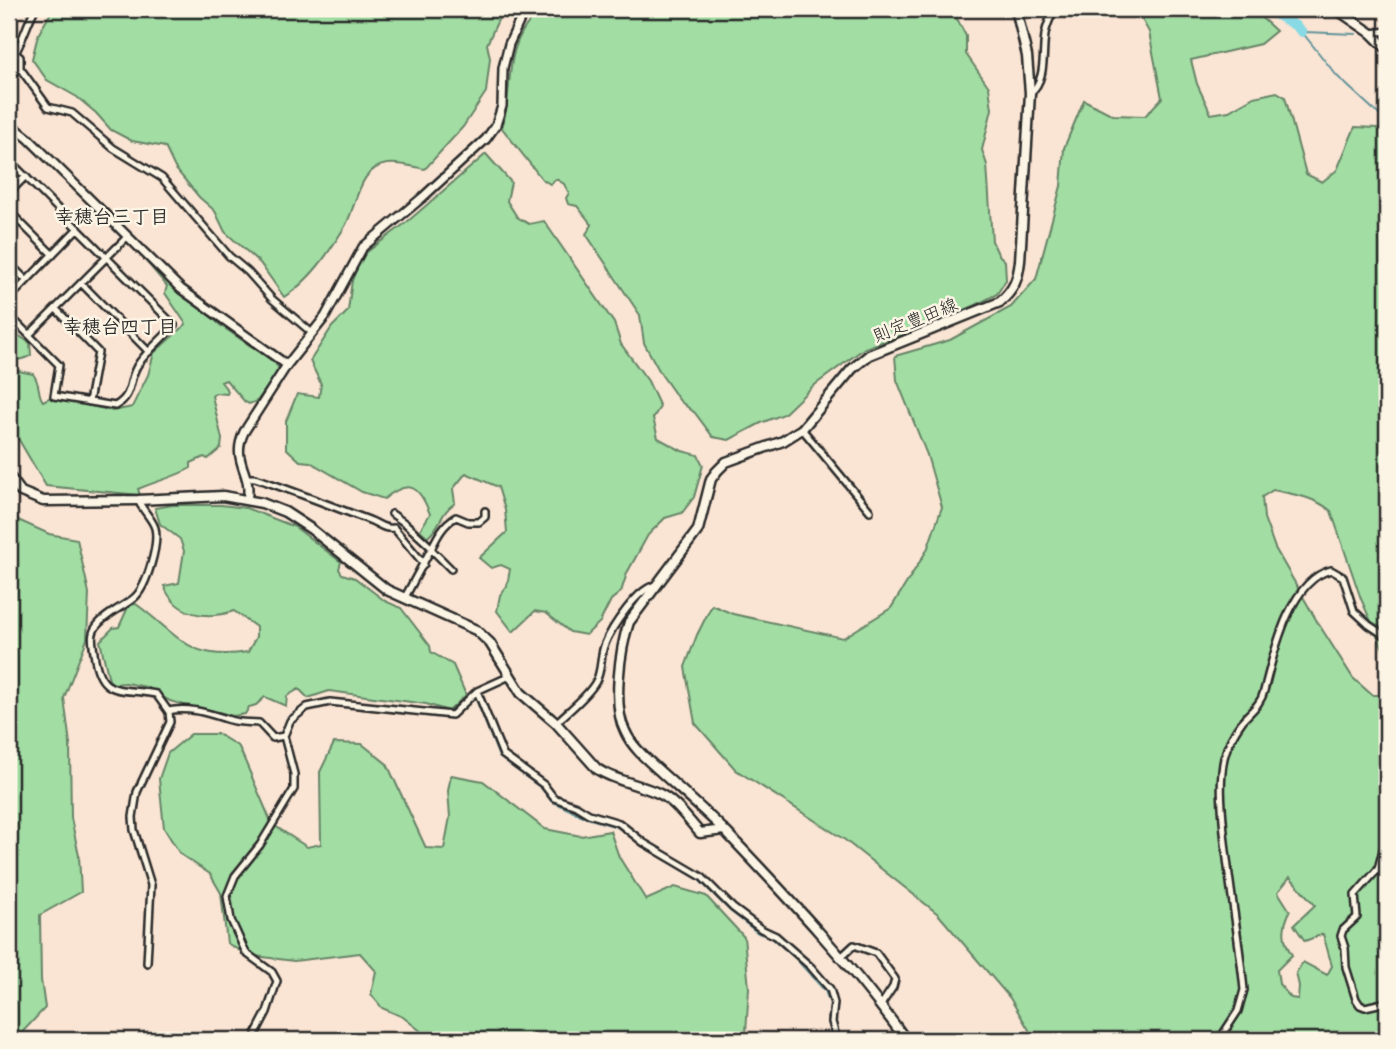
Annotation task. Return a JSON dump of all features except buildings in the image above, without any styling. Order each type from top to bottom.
[{"type":"main road","name":"則定豊田線","points":[[906,1040],[881,1005],[724,830],[632,744],[620,718],[620,665],[629,622],[698,530],[711,479],[726,462],[783,441],[802,429],[852,369],[869,355],[989,307],[1012,292],[1020,261],[1030,93],[1027,56],[1016,9]]},
{"type":"main road","points":[[1336,9],[1371,33],[1387,49]]},
{"type":"main road","points":[[9,475],[21,492],[44,501],[223,496],[273,507],[299,520],[376,582],[404,599],[446,614],[476,630],[490,643],[510,676],[531,703],[556,723],[585,757],[605,774],[661,794],[700,833],[724,830]]},
{"type":"street","points":[[9,63],[22,43],[24,28],[35,9]]},
{"type":"street","points":[[247,500],[247,478],[239,455],[240,441],[257,410],[287,365],[325,317],[363,247],[423,197],[486,139],[496,125],[502,106],[503,68],[509,44],[525,9]]},
{"type":"street","points":[[1030,93],[1035,90],[1041,71],[1045,55],[1045,36],[1054,9]]},
{"type":"street","points":[[1371,33],[1387,31]]},
{"type":"street","points":[[16,54],[20,57],[20,68],[48,107],[72,113],[113,148],[162,178],[229,256],[248,272],[272,299],[312,333]]},
{"type":"street","points":[[9,123],[28,138],[181,289],[287,365]]},
{"type":"street","points":[[9,160],[174,324],[138,364],[132,376],[129,393],[124,401],[115,406],[54,396],[59,365],[9,315]]},
{"type":"street","points":[[9,193],[26,176]]},
{"type":"street","points":[[9,211],[52,255]]},
{"type":"street","points":[[9,299],[78,228]]},
{"type":"street","points":[[29,335],[126,237]]},
{"type":"street","points":[[9,263],[26,280]]},
{"type":"street","points":[[81,283],[149,352]]},
{"type":"street","points":[[56,309],[98,352],[89,402]]},
{"type":"street","points":[[802,429],[870,511]]},
{"type":"street","points":[[247,478],[256,478],[374,521],[386,528],[394,528],[424,564]]},
{"type":"street","points":[[138,500],[156,531],[145,583],[137,596],[97,625],[92,636],[101,680],[110,688],[156,694],[168,711],[170,722],[134,802],[134,830],[150,885],[147,963]]},
{"type":"street","points":[[404,599],[442,529],[456,517],[468,522],[479,522],[485,517],[485,511]]},
{"type":"street","points":[[392,514],[452,569]]},
{"type":"street","points":[[1219,1040],[1238,1011],[1244,990],[1222,803],[1224,757],[1237,728],[1261,701],[1275,645],[1289,613],[1306,587],[1318,576],[1331,570],[1343,577],[1354,611],[1387,637]]},
{"type":"street","points":[[556,723],[597,682],[604,646],[617,621],[644,590],[657,585]]},
{"type":"street","points":[[256,1033],[267,1012],[277,981],[272,972],[246,953],[231,919],[227,896],[236,876],[260,845],[294,789],[294,775],[284,736],[290,721],[314,704],[330,702],[452,715],[477,691],[510,676]]},
{"type":"street","points":[[477,691],[503,755],[544,785],[554,798],[589,814],[620,823],[644,843],[702,877],[733,908],[761,929],[776,936],[811,967],[830,989],[834,1003],[832,1022],[837,1040]]},
{"type":"street","points":[[168,711],[183,709],[215,714],[235,721],[259,723],[273,738],[284,736]]},
{"type":"street","points":[[1387,835],[1378,869],[1356,895],[1357,916],[1343,930],[1341,936],[1346,967],[1357,1002],[1364,1007],[1387,1002]]},
{"type":"street","points":[[840,958],[854,945],[876,953],[895,979],[881,1005]]},
{"type":"green space","points":[[53,9],[503,9],[487,44],[490,58],[486,92],[463,127],[425,169],[387,164],[369,173],[344,228],[332,247],[310,275],[284,297],[260,263],[225,232],[215,211],[199,197],[175,168],[165,147],[132,141],[111,130],[77,97],[47,80],[32,59],[38,35]]},
{"type":"green space","points":[[540,9],[560,9],[564,12],[572,9],[952,9],[966,36],[966,54],[989,87],[992,109],[982,150],[987,165],[992,241],[1005,261],[1006,280],[997,294],[976,305],[865,348],[812,387],[784,414],[729,440],[713,437],[695,413],[680,401],[661,374],[644,343],[640,315],[586,234],[592,225],[577,206],[568,204],[566,198],[569,193],[564,184],[556,179],[550,184],[542,179],[502,128],[515,50],[526,26]]},
{"type":"green space","points":[[1136,9],[1252,9],[1276,31],[1260,44],[1191,60],[1197,84],[1211,114],[1229,111],[1254,97],[1277,92],[1285,97],[1306,174],[1322,182],[1337,170],[1355,127],[1377,128],[1387,135],[1387,658],[1361,599],[1331,511],[1311,499],[1288,493],[1273,490],[1262,497],[1264,518],[1275,548],[1318,623],[1353,678],[1372,695],[1387,695],[1387,1040],[1035,1040],[1010,998],[938,914],[845,840],[736,770],[695,723],[685,667],[712,605],[733,614],[843,638],[891,608],[927,550],[942,507],[927,455],[897,380],[895,356],[950,340],[1011,307],[1036,279],[1061,186],[1064,148],[1084,100],[1113,115],[1145,116],[1162,98],[1149,32]],"holes":[[[1290,877],[1315,905],[1294,925],[1305,941],[1323,934],[1332,966],[1327,975],[1303,962],[1296,973],[1298,999],[1291,998],[1279,984],[1277,970],[1292,955],[1284,933],[1290,911],[1278,892]]]},
{"type":"green space","points":[[486,154],[511,182],[507,201],[517,217],[529,224],[544,221],[614,323],[621,344],[648,381],[660,407],[653,418],[658,438],[682,451],[698,455],[703,465],[694,497],[682,513],[665,518],[648,535],[627,573],[621,592],[611,600],[600,622],[586,635],[570,632],[546,613],[535,611],[513,632],[497,611],[500,595],[507,586],[510,569],[501,565],[491,568],[479,558],[507,532],[505,510],[498,487],[466,473],[453,489],[455,503],[428,537],[420,530],[430,514],[417,491],[407,487],[384,499],[362,492],[310,462],[300,461],[286,448],[286,421],[297,394],[319,397],[321,384],[310,361],[332,327],[348,311],[352,280],[363,255],[407,222]]},
{"type":"green space","points":[[139,248],[220,325],[274,362],[280,370],[257,401],[249,404],[226,380],[221,382],[228,391],[227,394],[215,393],[212,396],[222,439],[221,448],[208,459],[204,457],[191,463],[191,468],[138,489],[140,495],[46,486],[9,423],[9,369],[33,374],[43,401],[51,397],[113,411],[132,407],[148,375],[154,353],[186,324],[165,293],[167,286],[138,252]]},
{"type":"green space","points":[[9,322],[15,333],[30,343],[31,355],[28,357],[18,360],[9,358]]},
{"type":"green space","points":[[9,497],[18,520],[49,534],[77,539],[89,593],[87,639],[64,698],[70,744],[71,818],[79,856],[81,892],[40,915],[41,980],[45,1008],[15,1040],[9,1040]]},
{"type":"green space","points":[[173,505],[246,508],[295,527],[341,562],[339,569],[342,574],[355,578],[385,601],[401,608],[430,646],[431,652],[453,665],[466,695],[449,711],[426,704],[329,691],[308,698],[299,689],[287,696],[286,706],[265,697],[249,707],[245,714],[233,716],[170,701],[146,687],[126,683],[113,684],[109,680],[100,641],[113,628],[119,627],[129,605],[136,604],[186,643],[211,653],[248,652],[256,637],[256,627],[234,611],[213,615],[193,613],[176,604],[169,596],[164,586],[179,583],[184,551],[180,539],[160,524],[155,508]]},
{"type":"green space","points":[[191,734],[218,734],[239,747],[272,824],[307,847],[321,844],[320,772],[334,743],[362,744],[387,764],[426,848],[444,849],[450,817],[448,791],[451,775],[483,781],[545,829],[581,836],[610,831],[619,857],[646,900],[675,887],[706,896],[744,937],[749,988],[746,1032],[749,1040],[432,1040],[403,1017],[382,1008],[371,994],[376,971],[360,953],[294,961],[247,955],[227,943],[221,893],[210,874],[180,854],[164,828],[159,779],[168,753]]},
{"type":"waterway","points":[[9,21],[15,9]]},
{"type":"waterway","points":[[1266,9],[1302,32]]},
{"type":"waterway","points":[[1302,32],[1337,76],[1387,122]]},
{"type":"waterway","points":[[1304,32],[1356,34]]},
{"type":"waterway","points":[[475,697],[499,757],[541,788],[551,801],[587,818],[617,827],[642,846],[699,880],[730,911],[758,933],[772,938],[796,959],[825,991],[830,1004],[828,1022],[833,1040]]},
{"type":"district","name":"幸穂台三丁目","points":[[112,216]]},
{"type":"district","name":"幸穂台四丁目","points":[[120,326]]}]
